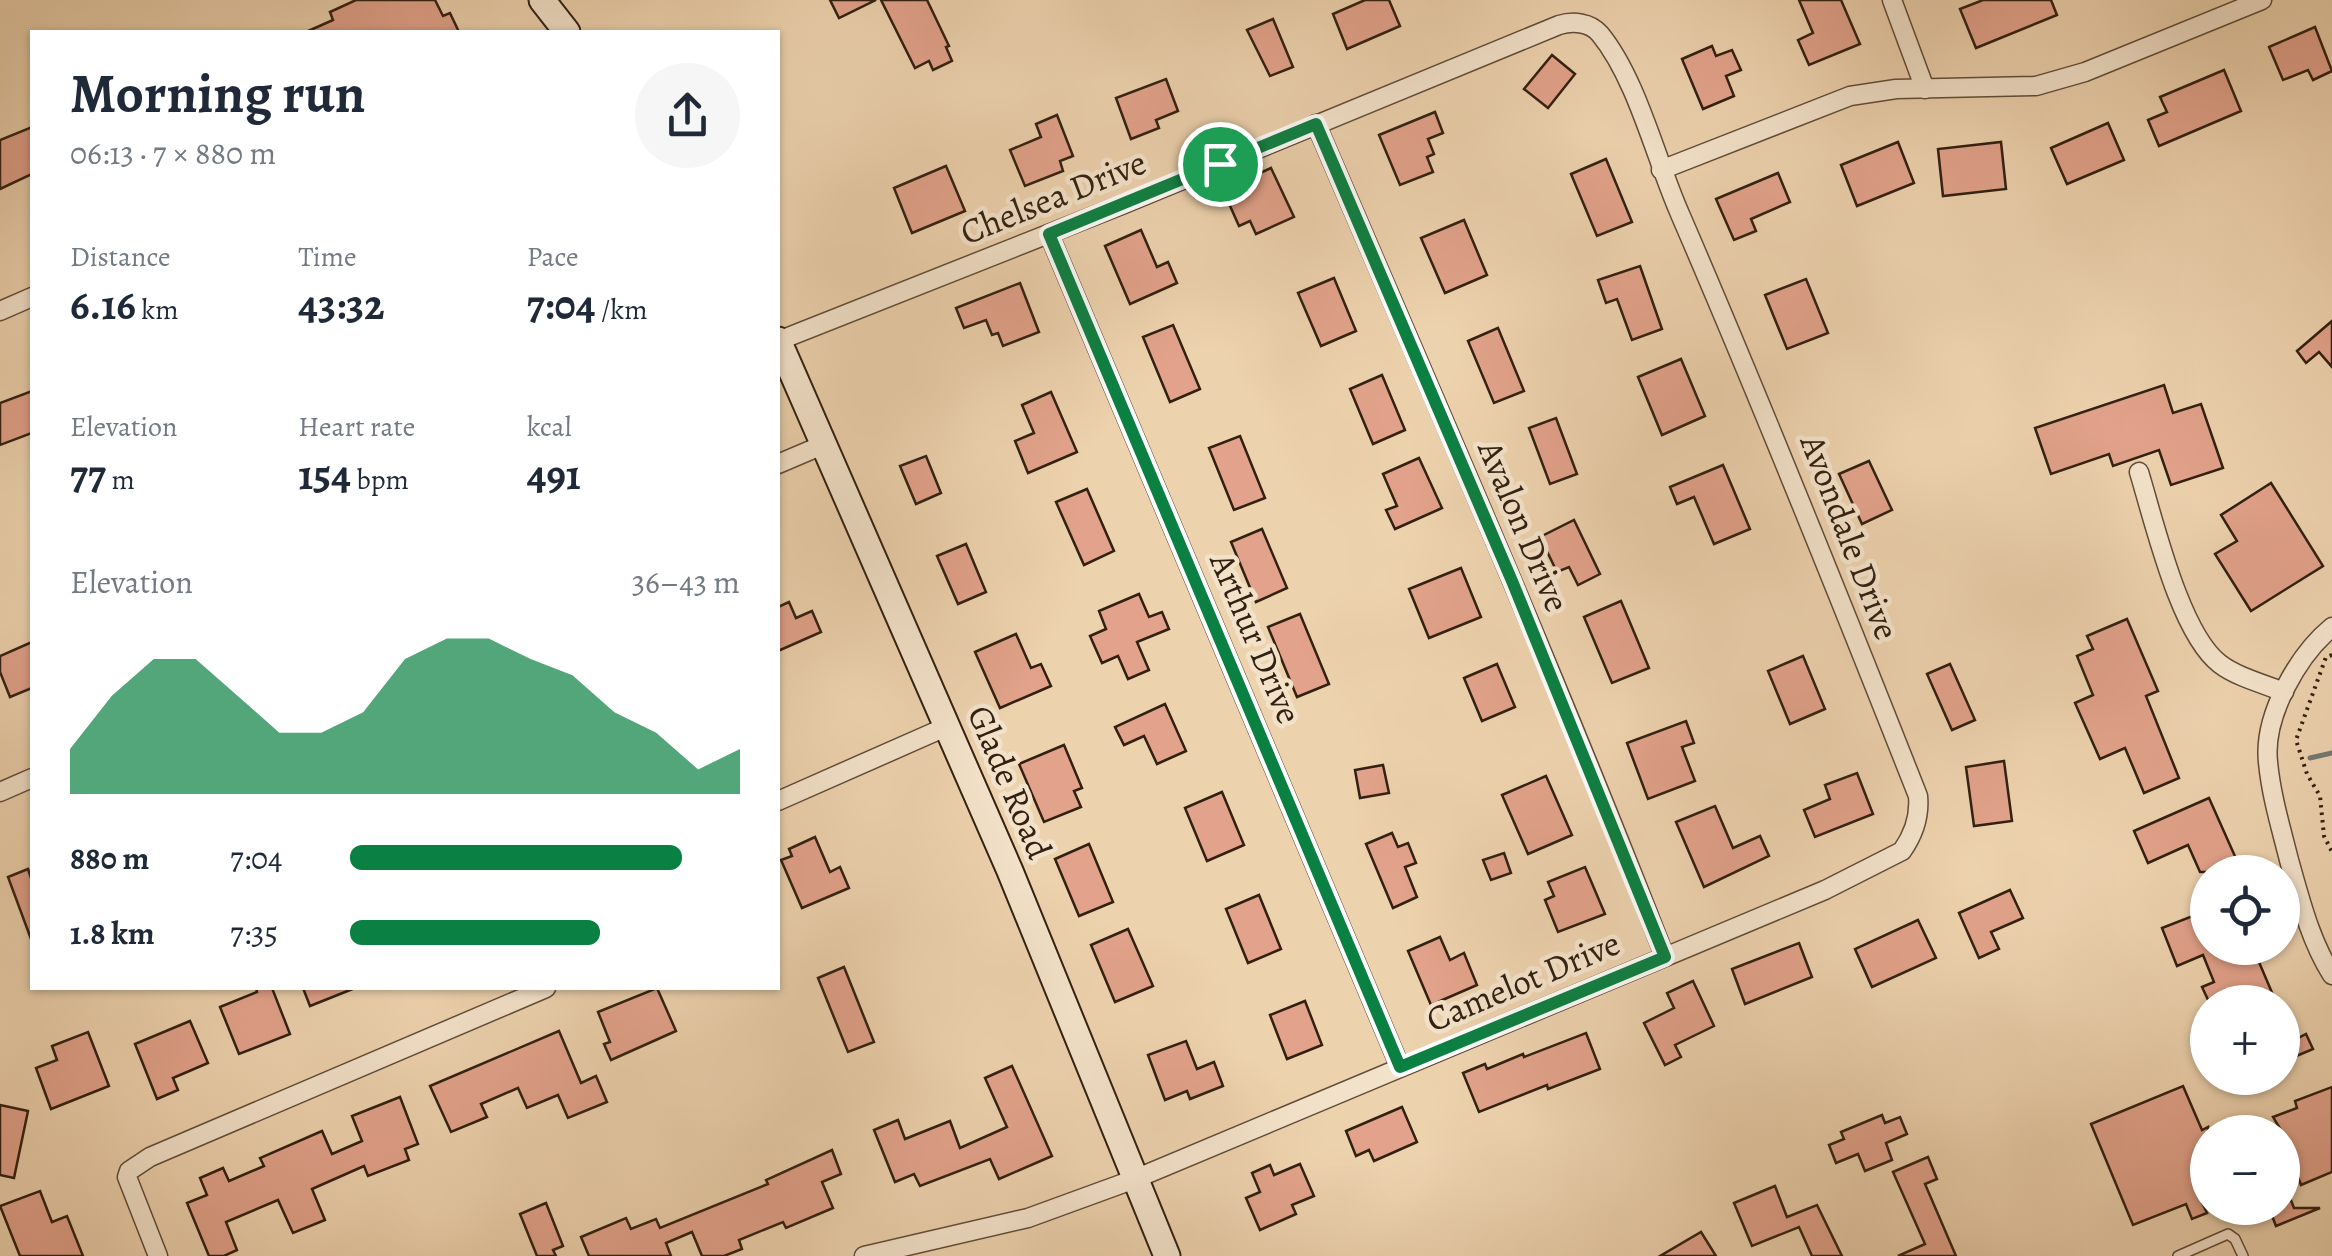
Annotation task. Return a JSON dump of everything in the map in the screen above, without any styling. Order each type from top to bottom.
[{"type":"main road","points":[[542,0],[565,30]]},
{"type":"main road","name":"Glade Road","points":[[780,345],[948,726],[1167,1256]]},
{"type":"street","points":[[1892,0],[1925,89]]},
{"type":"street","points":[[1661,170],[1850,96],[2036,86],[2086,72],[2262,0]]},
{"type":"street","name":"Chelsea Drive","points":[[780,340],[1571,21],[1591,26],[1600,34],[1627,79],[1661,170]]},
{"type":"street","name":"Avalon Drive","points":[[1316,124],[1470,480],[1665,957]]},
{"type":"street","name":"Avondale Drive","points":[[1661,170],[1772,427],[1918,796],[1919,813],[1902,851],[1825,890]]},
{"type":"street","name":"Arthur Drive","points":[[1049,234],[1400,1067]]},
{"type":"street","points":[[0,310],[30,297]]},
{"type":"street","points":[[780,463],[825,444]]},
{"type":"street","points":[[2139,472],[2177,594],[2205,650],[2222,666],[2284,692]]},
{"type":"street","points":[[2332,627],[2296,667],[2270,732],[2267,759],[2300,903],[2332,975]]},
{"type":"street","points":[[780,800],[948,726]]},
{"type":"street","points":[[0,792],[30,779]]},
{"type":"street","name":"Camelot Drive","points":[[864,1256],[1028,1218],[1134,1179],[1825,890]]},
{"type":"street","points":[[158,1256],[127,1177],[129,1171],[150,1157],[541,990]]},
{"type":"lane","points":[[2178,1256],[2228,1234],[2243,1256]]},
{"type":"path","points":[[2332,655],[2326,657],[2296,740],[2307,774],[2320,796],[2324,836],[2332,852]]},
{"type":"building","points":[[356,0],[435,0],[443,16],[450,13],[458,30],[310,30],[333,20],[330,12]]},
{"type":"building","points":[[830,0],[876,0],[839,18]]},
{"type":"building","points":[[881,0],[927,0],[952,61],[933,70],[929,61],[915,68]]},
{"type":"building","points":[[1365,0],[1389,0],[1400,26],[1347,49],[1333,14]]},
{"type":"building","points":[[1799,0],[1841,0],[1860,44],[1809,65],[1798,40],[1813,33]]},
{"type":"building","points":[[1983,0],[2051,0],[2057,15],[1976,48],[1960,9]]},
{"type":"building","points":[[1273,19],[1293,67],[1270,76],[1247,30]]},
{"type":"building","points":[[2315,27],[2332,71],[2313,80],[2308,70],[2283,80],[2269,47]]},
{"type":"building","points":[[1712,46],[1716,56],[1732,50],[1741,70],[1726,76],[1734,96],[1703,109],[1682,59]]},
{"type":"building","points":[[1552,55],[1575,74],[1548,108],[1524,89]]},
{"type":"building","points":[[2224,70],[2241,111],[2159,146],[2148,120],[2167,112],[2160,97]]},
{"type":"building","points":[[1166,79],[1178,111],[1156,120],[1159,128],[1131,139],[1116,98]]},
{"type":"building","points":[[1435,112],[1443,133],[1428,139],[1434,154],[1427,157],[1433,172],[1400,185],[1379,135]]},
{"type":"building","points":[[1057,115],[1073,156],[1060,161],[1063,171],[1025,186],[1010,150],[1041,137],[1036,124]]},
{"type":"building","points":[[2108,123],[2124,160],[2067,184],[2051,148]]},
{"type":"building","points":[[30,128],[30,175],[0,189],[0,140]]},
{"type":"building","points":[[1898,142],[1914,183],[1857,206],[1841,165]]},
{"type":"building","points":[[2001,142],[2006,189],[1943,196],[1938,149]]},
{"type":"building","points":[[1606,159],[1632,222],[1597,236],[1571,174]]},
{"type":"building","points":[[946,166],[965,211],[912,233],[894,188]]},
{"type":"building","points":[[1271,168],[1294,217],[1256,234],[1250,221],[1239,226],[1223,190]]},
{"type":"building","points":[[1778,173],[1790,202],[1751,219],[1756,231],[1734,240],[1716,199]]},
{"type":"building","points":[[1464,220],[1487,275],[1445,293],[1421,238]]},
{"type":"building","points":[[1141,230],[1157,267],[1168,262],[1177,283],[1130,304],[1105,246]]},
{"type":"building","points":[[1640,266],[1662,329],[1632,340],[1617,299],[1606,303],[1598,280]]},
{"type":"building","points":[[1334,278],[1356,331],[1321,346],[1298,293]]},
{"type":"building","points":[[1806,279],[1828,333],[1787,349],[1765,295]]},
{"type":"building","points":[[1020,283],[1039,332],[1003,346],[998,333],[992,335],[986,320],[964,328],[956,308]]},
{"type":"building","points":[[2332,321],[2332,367],[2319,352],[2306,363],[2297,351]]},
{"type":"building","points":[[1173,325],[1200,389],[1170,402],[1143,337]]},
{"type":"building","points":[[1498,328],[1524,391],[1494,403],[1468,341]]},
{"type":"building","points":[[1681,359],[1705,416],[1662,435],[1638,377]]},
{"type":"building","points":[[1382,375],[1405,430],[1373,444],[1350,389]]},
{"type":"building","points":[[2164,385],[2173,413],[2201,404],[2223,468],[2171,485],[2159,450],[2113,466],[2109,454],[2051,474],[2035,428]]},
{"type":"building","points":[[30,392],[30,434],[0,445],[0,403]]},
{"type":"building","points":[[1051,392],[1077,452],[1028,473],[1015,441],[1034,433],[1022,405]]},
{"type":"building","points":[[1556,418],[1577,474],[1550,484],[1529,428]]},
{"type":"building","points":[[1240,436],[1265,498],[1234,510],[1209,448]]},
{"type":"building","points":[[926,456],[941,493],[916,504],[900,466]]},
{"type":"building","points":[[1419,458],[1442,508],[1395,529],[1386,510],[1397,506],[1383,474]]},
{"type":"building","points":[[1869,461],[1892,510],[1862,524],[1839,474]]},
{"type":"building","points":[[1723,465],[1750,529],[1714,544],[1694,497],[1677,504],[1670,487]]},
{"type":"building","points":[[2271,483],[2323,566],[2251,611],[2215,554],[2237,541],[2221,515]]},
{"type":"building","points":[[1087,489],[1114,551],[1084,565],[1056,502]]},
{"type":"building","points":[[1574,520],[1600,574],[1578,585],[1569,567],[1557,572],[1540,537]]},
{"type":"building","points":[[1262,529],[1287,588],[1256,602],[1231,542]]},
{"type":"building","points":[[966,544],[986,592],[958,604],[937,556]]},
{"type":"building","points":[[1461,568],[1481,617],[1429,638],[1409,589]]},
{"type":"building","points":[[1139,594],[1149,617],[1162,612],[1169,629],[1137,642],[1149,670],[1128,679],[1118,656],[1102,663],[1090,636],[1106,629],[1099,611]]},
{"type":"building","points":[[1621,601],[1649,668],[1612,683],[1584,617]]},
{"type":"building","points":[[789,602],[796,618],[812,611],[821,632],[780,650],[780,606]]},
{"type":"building","points":[[1300,614],[1329,684],[1297,697],[1268,627]]},
{"type":"building","points":[[2127,619],[2158,691],[2146,696],[2179,778],[2144,793],[2125,748],[2100,759],[2075,703],[2093,695],[2077,656],[2093,649],[2087,636]]},
{"type":"building","points":[[1016,634],[1031,668],[1041,664],[1051,686],[1000,708],[975,652]]},
{"type":"building","points":[[30,643],[30,689],[10,697],[0,672],[0,656]]},
{"type":"building","points":[[1803,656],[1825,709],[1790,724],[1768,671]]},
{"type":"building","points":[[1497,664],[1515,707],[1482,721],[1464,678]]},
{"type":"building","points":[[1950,664],[1975,720],[1952,730],[1927,674]]},
{"type":"building","points":[[1165,704],[1186,751],[1157,764],[1144,736],[1124,745],[1115,727]]},
{"type":"building","points":[[1686,721],[1694,743],[1682,747],[1695,781],[1648,799],[1627,743]]},
{"type":"building","points":[[1064,745],[1082,788],[1074,791],[1081,807],[1044,822],[1019,764]]},
{"type":"building","points":[[2004,761],[2012,821],[1974,826],[1966,767]]},
{"type":"building","points":[[1383,765],[1389,793],[1360,798],[1355,770]]},
{"type":"building","points":[[1857,773],[1873,814],[1815,837],[1804,810],[1830,799],[1825,785]]},
{"type":"building","points":[[1546,776],[1572,835],[1528,854],[1502,795]]},
{"type":"building","points":[[1222,792],[1244,845],[1207,861],[1185,808]]},
{"type":"building","points":[[2209,798],[2234,855],[2192,855],[2188,845],[2148,863],[2134,831]]},
{"type":"building","points":[[1715,806],[1733,848],[1760,836],[1769,856],[1704,887],[1676,822]]},
{"type":"building","points":[[1392,833],[1398,847],[1408,843],[1416,863],[1405,867],[1417,897],[1393,908],[1366,844]]},
{"type":"building","points":[[815,837],[830,872],[840,867],[849,888],[802,908],[781,860],[792,856],[789,849]]},
{"type":"building","points":[[1089,844],[1113,902],[1079,916],[1055,859]]},
{"type":"building","points":[[1504,853],[1511,873],[1491,880],[1483,860]]},
{"type":"building","points":[[1585,867],[1605,914],[1558,932],[1545,900],[1554,896],[1548,882]]},
{"type":"building","points":[[28,869],[30,936],[8,877]]},
{"type":"building","points":[[2010,890],[2023,918],[1991,932],[1999,949],[1979,958],[1959,913]]},
{"type":"building","points":[[1259,895],[1281,949],[1248,963],[1226,909]]},
{"type":"building","points":[[2190,917],[2190,960],[2177,966],[2162,928]]},
{"type":"building","points":[[1918,920],[1936,958],[1872,987],[1855,949]]},
{"type":"building","points":[[1128,929],[1153,986],[1115,1002],[1091,945]]},
{"type":"building","points":[[1440,937],[1450,960],[1464,953],[1477,985],[1431,1005],[1408,951]]},
{"type":"building","points":[[1799,943],[1812,977],[1745,1004],[1732,969]]},
{"type":"building","points":[[2207,965],[2260,965],[2269,985],[2207,985],[2214,982]]},
{"type":"building","points":[[844,967],[874,1042],[848,1052],[818,978]]},
{"type":"building","points":[[1693,981],[1714,1026],[1675,1045],[1681,1057],[1665,1065],[1644,1023],[1674,1008],[1667,993]]},
{"type":"building","points":[[273,990],[290,1034],[239,1054],[220,1007]]},
{"type":"building","points":[[304,990],[350,990],[310,1006]]},
{"type":"building","points":[[658,990],[676,1031],[611,1060],[604,1044],[610,1042],[598,1012]]},
{"type":"building","points":[[1305,1001],[1322,1045],[1287,1059],[1270,1015]]},
{"type":"building","points":[[190,1021],[208,1063],[173,1078],[178,1090],[157,1099],[135,1044]]},
{"type":"building","points":[[559,1031],[581,1083],[596,1076],[607,1102],[568,1118],[558,1095],[527,1108],[518,1088],[481,1104],[487,1117],[451,1132],[430,1086]]},
{"type":"building","points":[[88,1032],[109,1086],[51,1109],[36,1068],[57,1060],[52,1046]]},
{"type":"building","points":[[1586,1033],[1600,1069],[1479,1112],[1463,1073],[1485,1064],[1487,1069],[1523,1054],[1524,1057]]},
{"type":"building","points":[[2306,1034],[2313,1049],[2300,1054],[2300,1037]]},
{"type":"building","points":[[1186,1041],[1197,1069],[1214,1062],[1223,1086],[1190,1099],[1187,1091],[1165,1100],[1148,1055]]},
{"type":"building","points":[[1012,1066],[1052,1156],[999,1179],[990,1159],[920,1186],[914,1174],[895,1182],[874,1130],[898,1120],[905,1139],[950,1121],[960,1148],[1007,1127],[985,1078]]},
{"type":"building","points":[[2183,1086],[2196,1115],[2190,1115],[2190,1214],[2186,1204],[2133,1225],[2091,1124]]},
{"type":"building","points":[[2332,1087],[2332,1172],[2301,1185],[2300,1115],[2278,1115],[2297,1108],[2295,1101]]},
{"type":"building","points":[[400,1097],[418,1144],[405,1149],[409,1160],[368,1176],[364,1166],[312,1189],[325,1220],[293,1233],[278,1200],[226,1222],[237,1250],[224,1256],[209,1256],[187,1203],[207,1195],[200,1178],[223,1168],[229,1181],[264,1166],[260,1158],[322,1131],[332,1154],[362,1141],[352,1116]]},
{"type":"building","points":[[0,1105],[28,1111],[14,1178],[0,1175]]},
{"type":"building","points":[[1402,1107],[1417,1142],[1374,1161],[1369,1150],[1356,1156],[1346,1131]]},
{"type":"building","points":[[1882,1115],[1885,1123],[1900,1117],[1907,1134],[1886,1143],[1892,1160],[1865,1171],[1858,1154],[1836,1163],[1829,1145],[1844,1139],[1841,1132]]},
{"type":"building","points":[[832,1150],[841,1174],[822,1182],[833,1208],[786,1228],[783,1222],[739,1240],[742,1249],[724,1256],[702,1256],[692,1232],[666,1243],[671,1256],[589,1256],[581,1237],[626,1218],[631,1229],[656,1219],[660,1228],[768,1184],[766,1180]]},
{"type":"building","points":[[1928,1157],[1937,1179],[1925,1184],[1956,1256],[1898,1256],[1925,1244],[1893,1172]]},
{"type":"building","points":[[1300,1164],[1314,1196],[1292,1205],[1296,1214],[1260,1230],[1246,1198],[1260,1192],[1252,1173],[1270,1165],[1274,1175]]},
{"type":"building","points":[[1775,1186],[1787,1217],[1817,1205],[1842,1256],[1812,1256],[1799,1227],[1752,1246],[1734,1203]]},
{"type":"building","points":[[40,1191],[52,1222],[67,1216],[83,1256],[20,1256],[0,1206]]},
{"type":"building","points":[[546,1203],[563,1246],[553,1250],[556,1256],[537,1256],[520,1214]]},
{"type":"building","points":[[2300,1208],[2320,1208],[2300,1216]]},
{"type":"building","points":[[1701,1232],[1716,1256],[1660,1256]]},
{"type":"waterway","points":[[2310,758],[2332,753]]},
{"type":"route","points":[[1316,124],[1512,581],[1665,957],[1400,1067],[1049,234],[1220,164],[1316,124]]}]
